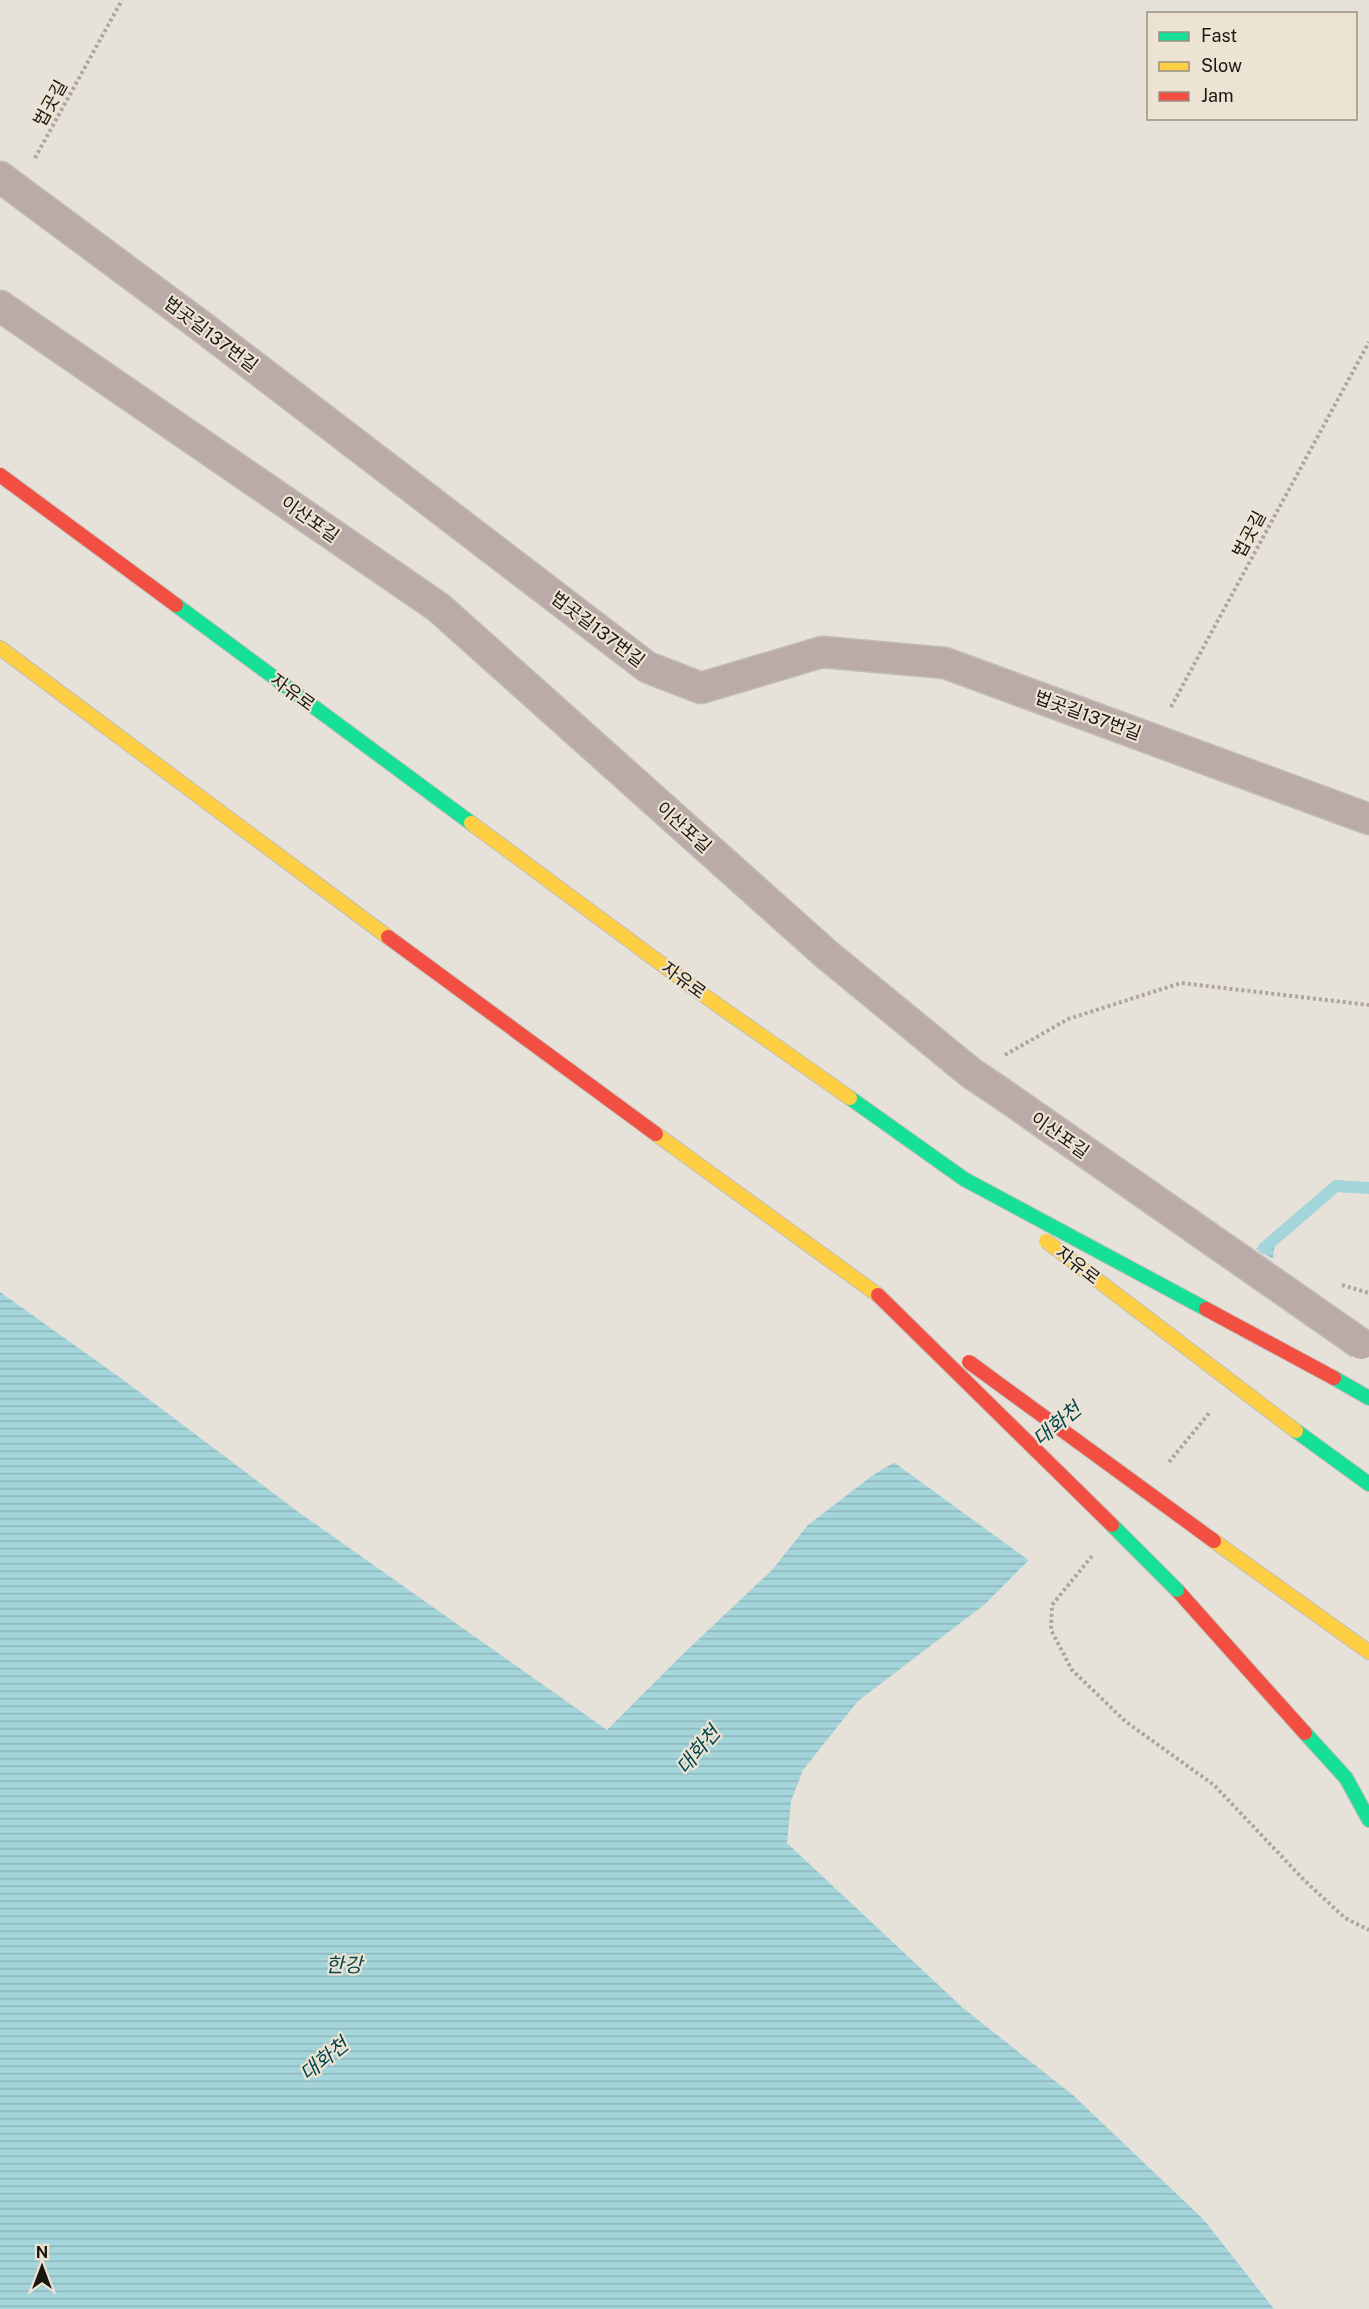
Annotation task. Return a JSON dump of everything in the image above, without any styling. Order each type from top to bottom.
[{"type":"highway","name":"자유로","points":[[0,475],[702,993],[964,1179],[1369,1485]]},
{"type":"highway","points":[[0,648],[508,1027],[1369,1652]]},
{"type":"highway","points":[[964,1179],[1369,1398]]},
{"type":"highway","points":[[878,1295],[1177,1590],[1346,1778],[1369,1820]]},
{"type":"street","name":"법곳길137번길","points":[[9,184],[210,333],[647,667],[701,688],[822,652],[945,663],[1369,819]]},
{"type":"street","name":"이산포길","points":[[0,306],[438,607],[826,954],[971,1073],[1365,1346]]},
{"type":"path","name":"법곳길","points":[[9,184],[122,0]]},
{"type":"path","name":"법곳길","points":[[1154,740],[1369,342]]},
{"type":"path","points":[[971,1073],[1068,1019],[1181,983],[1369,1005]]},
{"type":"path","points":[[1345,1918],[1369,1930]]},
{"type":"water","name":"한강","points":[[1276,1237],[1272,1263],[1034,1555],[984,1605],[858,1701],[803,1770],[791,1801],[787,1843],[963,2008],[1074,2096],[1204,2220],[1274,2309],[0,2309],[0,1292],[122,1379],[297,1511],[607,1730],[772,1570],[808,1525],[873,1475]]},
{"type":"pier","points":[[1254,1247],[1276,1261],[1275,1265],[1031,1562],[892,1461]]},
{"type":"waterway","name":"대화천","points":[[1264,1248],[1336,1186],[1369,1188]]},
{"type":"traffic: fast","points":[[176,605],[471,823]]},
{"type":"traffic: fast","points":[[850,1098],[964,1179]]},
{"type":"traffic: fast","points":[[964,1179],[1206,1309]]},
{"type":"traffic: fast","points":[[1334,1378],[1369,1398]]},
{"type":"traffic: fast","points":[[1296,1431],[1369,1484]]},
{"type":"traffic: fast","points":[[1112,1525],[1177,1590]]},
{"type":"traffic: fast","points":[[1305,1733],[1346,1778],[1369,1820]]},
{"type":"traffic: slow","points":[[0,648],[388,937]]},
{"type":"traffic: slow","points":[[471,823],[702,994],[850,1098]]},
{"type":"traffic: slow","points":[[656,1134],[878,1295]]},
{"type":"traffic: slow","points":[[1046,1241],[1296,1431]]},
{"type":"traffic: slow","points":[[1214,1541],[1369,1652]]},
{"type":"traffic: jam","points":[[0,475],[176,605]]},
{"type":"traffic: jam","points":[[388,937],[656,1134]]},
{"type":"traffic: jam","points":[[878,1295],[1112,1525]]},
{"type":"traffic: jam","points":[[1206,1309],[1334,1378]]},
{"type":"traffic: jam","points":[[969,1362],[1214,1541]]},
{"type":"traffic: jam","points":[[1177,1590],[1305,1733]]}]
